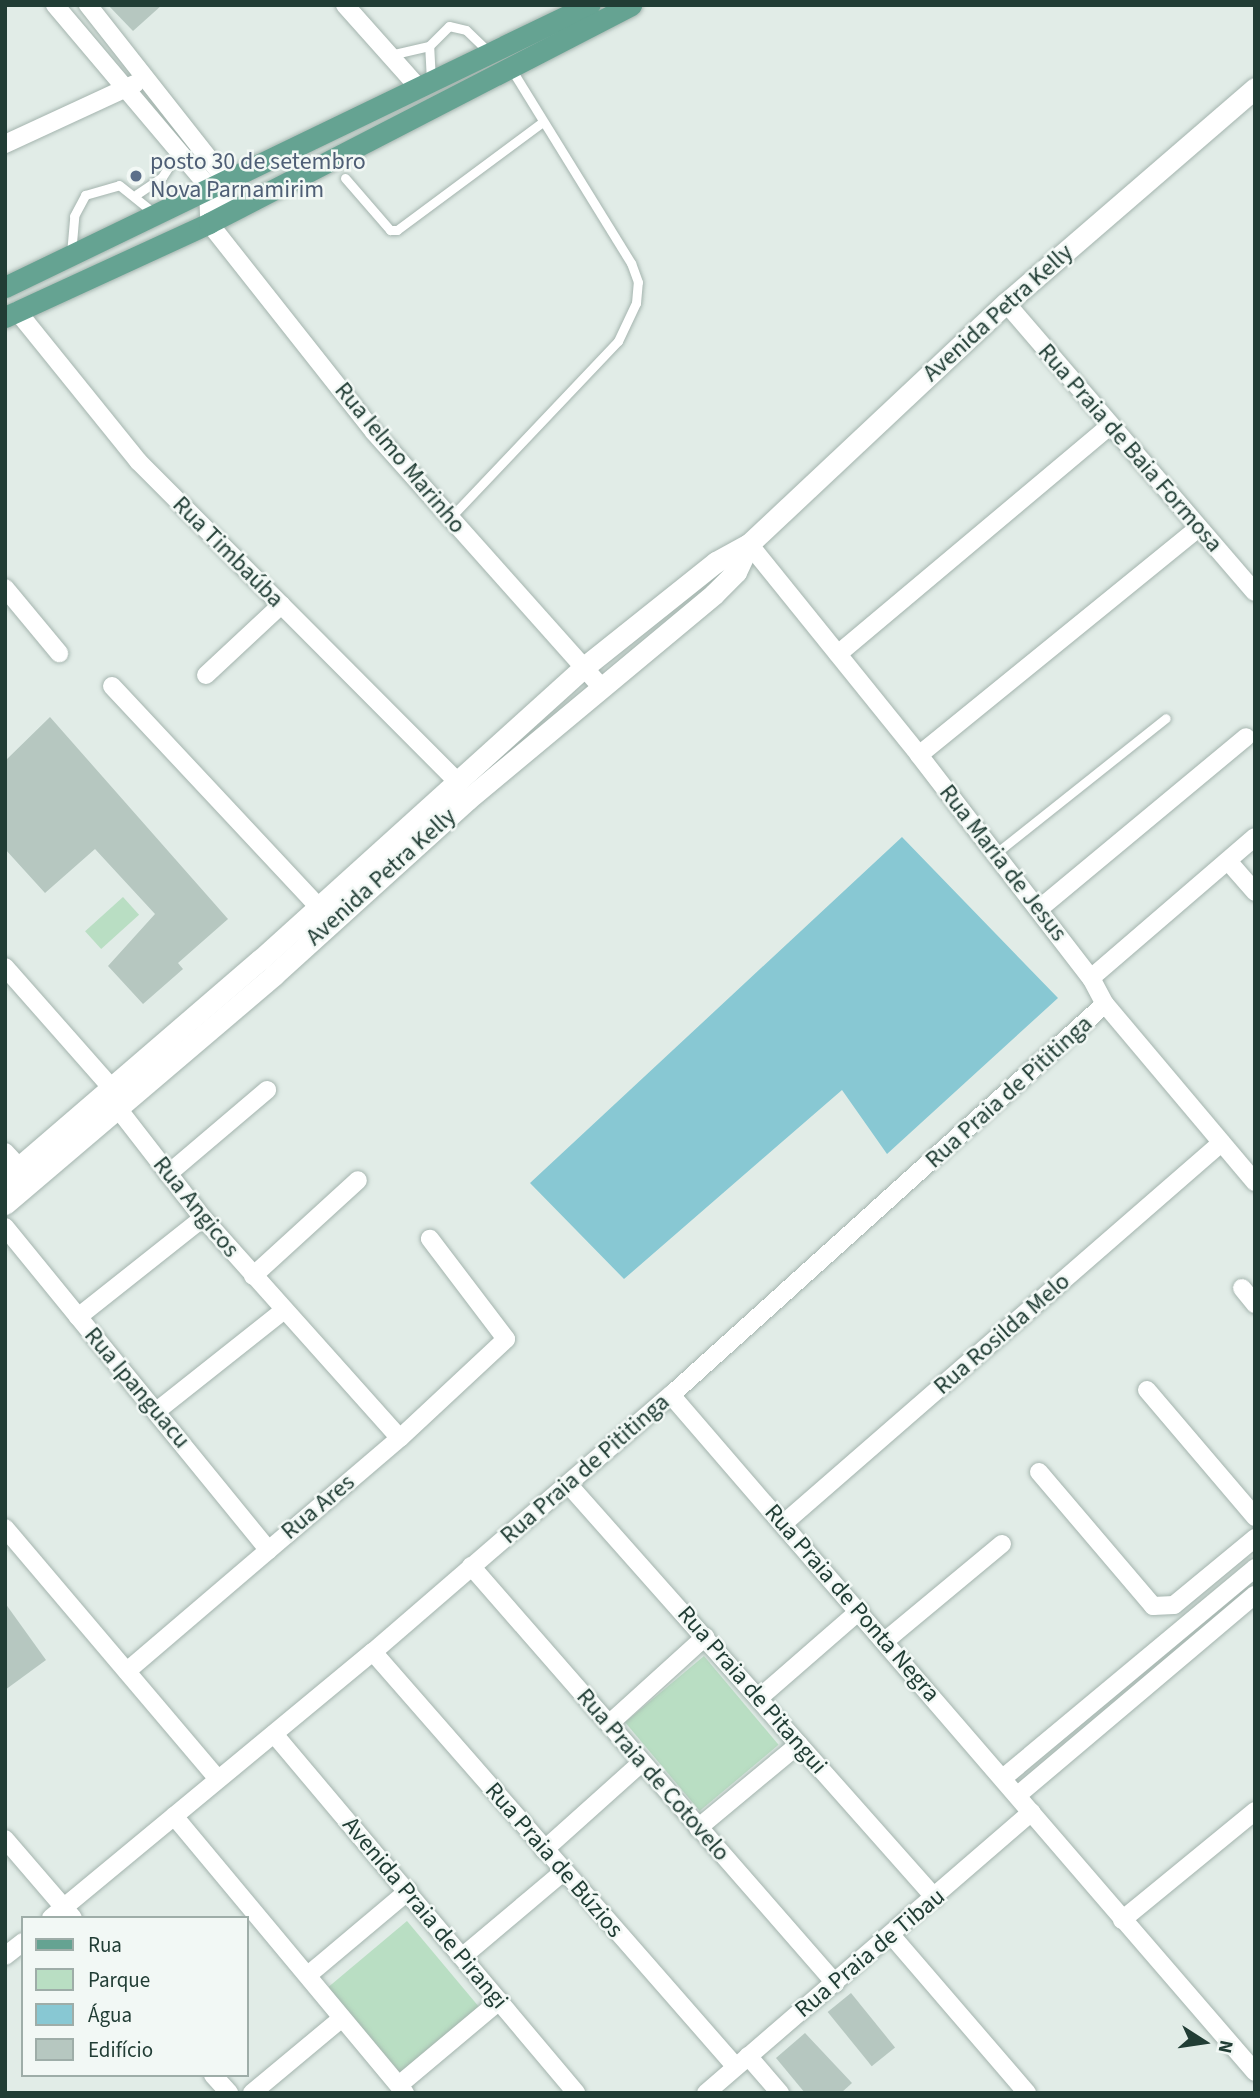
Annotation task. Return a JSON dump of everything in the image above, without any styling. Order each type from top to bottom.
[{"type":"main road","points":[[5,286],[216,182],[589,5]]},
{"type":"main road","points":[[11,314],[217,219],[512,69],[631,5]]},
{"type":"main road","points":[[496,51],[512,69]]},
{"type":"street","points":[[55,5],[179,151],[216,182]]},
{"type":"street","points":[[88,5],[149,77],[216,182],[217,219]]},
{"type":"street","points":[[345,5],[390,55],[425,85]]},
{"type":"street","points":[[5,144],[149,77]]},
{"type":"street","name":"Avenida Petra Kelly","points":[[5,1204],[113,1096],[455,779],[583,668],[716,562],[748,544],[1006,303],[1255,88]]},
{"type":"street","name":"Rua Ielmo Marinho","points":[[217,219],[374,432],[600,686]]},
{"type":"street","name":"Rua Praia de Baia Formosa","points":[[1006,303],[1109,427],[1255,592]]},
{"type":"street","name":"Rua Timbaúba","points":[[11,314],[138,461],[455,779]]},
{"type":"street","points":[[838,654],[1109,427]]},
{"type":"street","points":[[919,755],[1198,528]]},
{"type":"street","name":"Avenida Petra Kelly","points":[[10,1166],[113,1096],[274,975],[600,686],[713,594],[736,572],[748,544]]},
{"type":"street","name":"Rua Maria de Jesus","points":[[748,544],[919,755],[1039,909],[1091,978],[1105,1004],[1255,1182]]},
{"type":"street","points":[[5,588],[60,653]]},
{"type":"street","points":[[206,676],[281,605]]},
{"type":"street","points":[[112,685],[318,906]]},
{"type":"street","points":[[1039,909],[1246,737]]},
{"type":"street","points":[[1091,978],[1255,837]]},
{"type":"street","points":[[1228,861],[1255,892]]},
{"type":"street","name":"Rua Angicos","points":[[5,967],[113,1096],[203,1218],[283,1311],[400,1438]]},
{"type":"street","name":"Rua Praia de Pititinga","points":[[62,1914],[174,1816],[373,1652],[671,1395],[1105,1004]]},
{"type":"street","points":[[168,1174],[267,1090]]},
{"type":"street","name":"Rua Rosilda Melo","points":[[783,1524],[1222,1143]]},
{"type":"street","points":[[253,1276],[358,1180]]},
{"type":"street","points":[[78,1317],[203,1218]]},
{"type":"street","name":"Rua Ipanguacu","points":[[5,1227],[158,1410],[268,1550]]},
{"type":"street","name":"Rua Ares","points":[[127,1671],[400,1438],[506,1339],[430,1239]]},
{"type":"street","points":[[1242,1288],[1255,1304]]},
{"type":"street","points":[[158,1410],[283,1311]]},
{"type":"street","points":[[1147,1390],[1255,1517]]},
{"type":"street","name":"Rua Praia de Ponta Negra","points":[[671,1395],[1018,1795],[1122,1920],[1252,2062]]},
{"type":"street","points":[[1039,1472],[1153,1606],[1174,1605],[1255,1538]]},
{"type":"street","name":"Rua Praia de Pitangui","points":[[568,1484],[935,1898]]},
{"type":"street","points":[[5,1528],[218,1779]]},
{"type":"street","points":[[885,1641],[1002,1544]]},
{"type":"street","name":"Rua Praia de Cotovelo","points":[[471,1566],[835,1983]]},
{"type":"street","points":[[1003,1778],[1255,1568]]},
{"type":"street","points":[[1018,1795],[1255,1595]]},
{"type":"street","points":[[759,1698],[859,1611]]},
{"type":"street","points":[[608,1724],[705,1637]]},
{"type":"street","name":"Rua Praia de Búzios","points":[[373,1652],[544,1850],[742,2062],[780,2093]]},
{"type":"street","name":"Avenida Praia de Pirangi","points":[[274,1734],[576,2093]]},
{"type":"street","points":[[698,1828],[799,1744]]},
{"type":"street","points":[[544,1850],[641,1763]]},
{"type":"street","points":[[1122,1920],[1255,1811]]},
{"type":"street","name":"Rua Praia de Tibau","points":[[706,2093],[892,1936],[1031,1812]]},
{"type":"street","points":[[174,1816],[402,2089],[499,2001]]},
{"type":"street","points":[[5,1839],[62,1914]]},
{"type":"street","points":[[462,1957],[564,1871]]},
{"type":"street","points":[[308,1975],[408,1891]]},
{"type":"street","points":[[892,1936],[1027,2093]]},
{"type":"street","points":[[5,1956],[21,1944]]},
{"type":"street","points":[[252,2093],[342,2018]]},
{"type":"street","points":[[215,2077],[229,2093]]},
{"type":"lane","points":[[425,85],[432,37],[458,26],[496,51]]},
{"type":"lane","points":[[390,55],[429,46]]},
{"type":"lane","points":[[450,518],[618,341],[636,303],[638,282],[631,262],[541,123],[512,69]]},
{"type":"lane","points":[[345,177],[390,230],[397,230],[541,123]]},
{"type":"lane","points":[[137,194],[162,177],[179,151]]},
{"type":"lane","points":[[71,254],[74,216],[85,195],[108,185],[137,194],[154,213]]},
{"type":"lane","points":[[996,854],[1166,718]]},
{"type":"green space","points":[[123,897],[139,915],[101,949],[85,931]]},
{"type":"green space","points":[[704,1656],[779,1745],[700,1811],[625,1722]]},
{"type":"green space","points":[[407,1921],[482,2011],[403,2077],[328,1987]]},
{"type":"water","points":[[902,837],[1058,998],[887,1154],[842,1090],[624,1279],[530,1183]]},
{"type":"building","points":[[108,5],[162,5],[133,31]]},
{"type":"building","points":[[50,717],[228,919],[178,963],[183,969],[143,1004],[108,966],[155,914],[95,849],[45,893],[5,849],[5,761]]},
{"type":"building","points":[[5,1603],[46,1660],[5,1690]]},
{"type":"building","points":[[851,1993],[895,2047],[872,2066],[828,2012]]},
{"type":"building","points":[[805,2033],[852,2083],[841,2093],[805,2093],[776,2058]]},
{"type":"place","name":"posto 30 de setembro Nova Parnamirim","points":[[136,176]]}]
